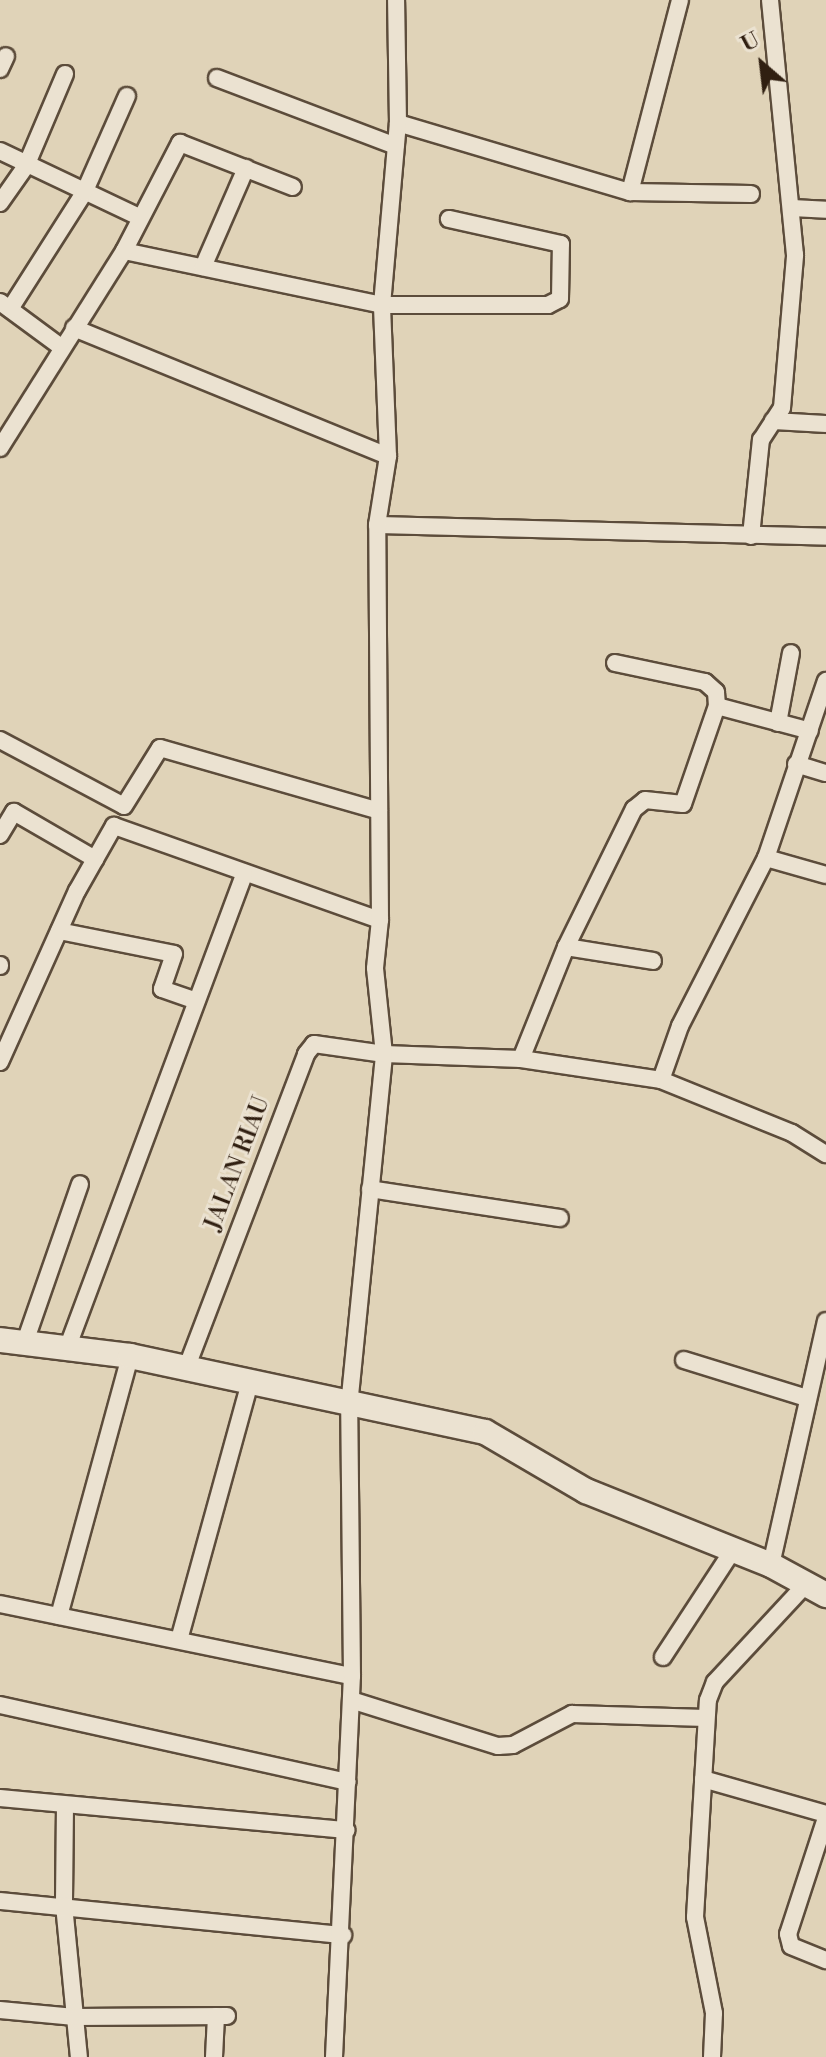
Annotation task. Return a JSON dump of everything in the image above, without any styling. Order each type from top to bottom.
[{"type":"street","points":[[334,2057],[343,1935],[352,1676],[349,1406],[384,1054],[375,968],[380,920],[377,525],[388,456],[382,305],[398,123],[396,0]]},
{"type":"street","points":[[630,192],[680,0]]},
{"type":"street","points":[[751,536],[761,440],[782,408],[793,286],[792,208],[770,0]]},
{"type":"street","points":[[0,203],[26,166],[65,74]]},
{"type":"street","points":[[217,78],[396,146]]},
{"type":"street","points":[[61,347],[5,305],[84,193],[127,96]]},
{"type":"street","points":[[398,123],[630,192],[751,194]]},
{"type":"street","points":[[0,448],[124,251],[180,143],[293,187]]},
{"type":"street","points":[[0,151],[139,217]]},
{"type":"street","points":[[203,267],[246,168]]},
{"type":"street","points":[[792,208],[826,210]]},
{"type":"street","points":[[124,251],[382,305],[548,305],[560,299],[561,244],[449,219]]},
{"type":"street","points":[[74,328],[388,456]]},
{"type":"street","points":[[773,421],[826,424]]},
{"type":"street","points":[[377,525],[826,537]]},
{"type":"street","points":[[778,723],[791,653]]},
{"type":"street","points":[[521,1059],[566,947],[638,804],[648,800],[676,807],[685,801],[717,706],[714,688],[705,682],[615,663]]},
{"type":"street","points":[[661,1080],[680,1026],[766,858],[826,681]]},
{"type":"street","points":[[717,706],[810,731]]},
{"type":"street","points":[[0,740],[124,806]]},
{"type":"street","points":[[0,1062],[95,859],[160,748],[379,811]]},
{"type":"street","points":[[796,764],[826,773]]},
{"type":"street","points":[[0,835],[14,812],[95,859]]},
{"type":"street","points":[[114,826],[244,875],[380,920]]},
{"type":"street","points":[[766,858],[826,875]]},
{"type":"street","points":[[68,1346],[194,1000],[244,875]]},
{"type":"street","points":[[59,931],[174,954],[162,989],[194,1000]]},
{"type":"street","points":[[566,947],[653,961]]},
{"type":"street","name":"JALAN RIAU","points":[[186,1369],[308,1048],[320,1043],[384,1054]]},
{"type":"street","points":[[384,1054],[521,1059],[661,1080],[792,1133],[826,1154]]},
{"type":"street","points":[[25,1342],[80,1184]]},
{"type":"street","points":[[370,1189],[560,1218]]},
{"type":"street","points":[[771,1565],[826,1321]]},
{"type":"street","points":[[0,1340],[130,1356],[249,1385],[485,1432],[586,1491],[771,1565],[815,1590],[715,1682],[706,1718],[695,1917],[714,2013],[712,2057]]},
{"type":"street","points":[[59,1616],[130,1356]]},
{"type":"street","points":[[684,1360],[807,1398]]},
{"type":"street","points":[[179,1640],[249,1385]]},
{"type":"street","points":[[663,1657],[733,1550]]},
{"type":"street","points":[[0,1604],[352,1676]]},
{"type":"street","points":[[351,1700],[498,1746],[513,1745],[572,1714],[706,1718]]},
{"type":"street","points":[[0,1705],[348,1782]]},
{"type":"street","points":[[703,1779],[826,1816],[788,1934],[791,1946],[826,1960]]},
{"type":"street","points":[[0,1798],[347,1830]]},
{"type":"street","points":[[65,1805],[64,1905],[79,2057]]},
{"type":"street","points":[[0,1901],[343,1935]]},
{"type":"street","points":[[0,2010],[75,2017],[222,2016],[214,2057]]}]
